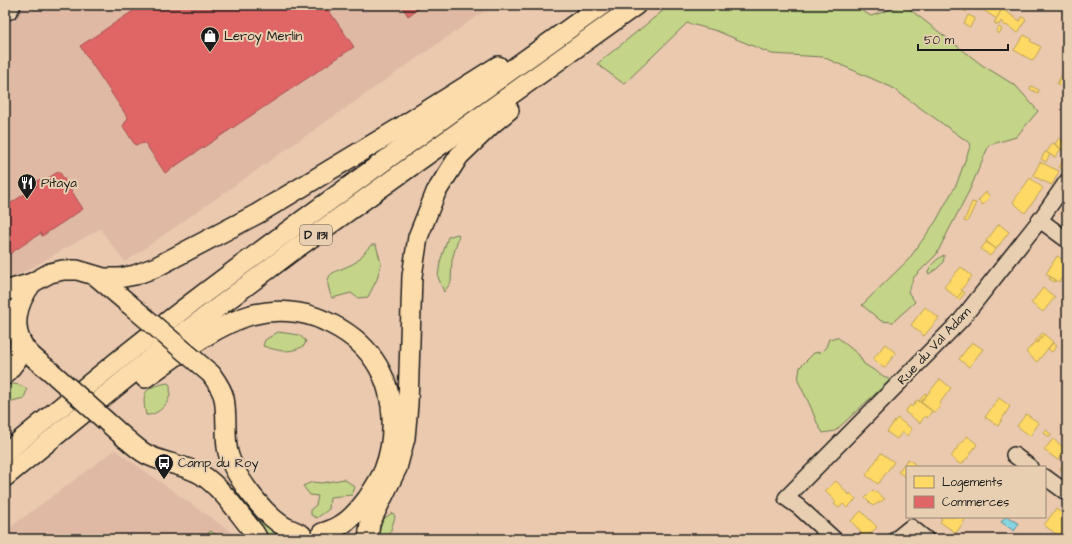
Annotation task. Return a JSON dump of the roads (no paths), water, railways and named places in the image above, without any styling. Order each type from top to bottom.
[{"type":"main road","points":[[5,291],[32,283],[50,273],[63,270],[77,270],[104,278],[119,278],[135,275],[156,267],[257,214],[398,129],[594,5]]},
{"type":"main road","name":"D 1131","points":[[5,453],[100,374],[198,298],[288,231],[602,5]]},
{"type":"main road","points":[[368,539],[370,524],[397,468],[406,438],[412,276],[418,237],[436,192],[459,156],[492,124],[637,5]]},
{"type":"main road","name":"D 1131","points":[[5,477],[161,350],[269,269],[637,5]]},
{"type":"main road","points":[[5,477],[193,344],[233,321],[251,315],[276,311],[296,312],[315,316],[334,325],[361,344],[374,360],[384,379],[390,400],[392,423],[391,446],[384,471],[355,514],[335,529],[322,533],[297,537],[271,516],[256,500],[242,482],[233,466],[227,448],[224,398],[219,386],[211,374],[128,304],[96,276]]},
{"type":"main road","points":[[5,375],[18,358],[14,326],[20,302],[32,283]]},
{"type":"main road","points":[[14,326],[24,347],[30,354],[139,450],[150,456],[202,475],[221,492],[258,539]]},
{"type":"main road","points":[[322,533],[331,534],[345,539]]},
{"type":"street","points":[[5,13],[10,10],[13,5]]},
{"type":"street","name":"Rue du Val Adam","points":[[834,539],[799,507],[786,498],[961,320],[1040,220],[1067,181]]},
{"type":"street","points":[[1040,220],[1067,240]]},
{"type":"street","points":[[1014,456],[1029,466]]},
{"type":"street","points":[[1046,479],[1067,493]]},
{"type":"street","points":[[896,539],[911,527],[926,539]]},
{"type":"water","points":[[1004,518],[1010,518],[1019,524],[1014,531],[1001,522]]},
{"type":"place","name":"Leroy Merlin","points":[[210,53]]},
{"type":"place","name":"Pitaya","points":[[27,200]]},
{"type":"place","name":"Camp du Roy","points":[[164,480]]}]
